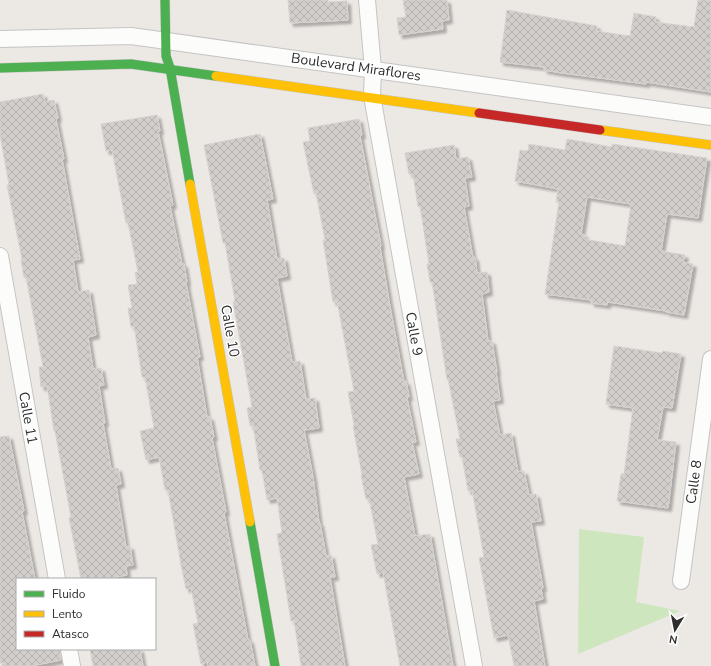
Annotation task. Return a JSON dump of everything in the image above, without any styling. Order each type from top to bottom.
[{"type":"street","name":"Calle 10","points":[[165,0],[166,56],[170,68],[275,666]]},
{"type":"street","name":"Calle 9","points":[[367,0],[373,69],[372,96],[474,666]]},
{"type":"street","name":"Boulevard Miraflores","points":[[0,39],[130,36],[711,117]]},
{"type":"street","name":"Boulevard Miraflores","points":[[0,68],[131,64],[170,68],[711,145]]},
{"type":"street","name":"Calle 11","points":[[0,256],[57,578]]},
{"type":"street","name":"Calle 8","points":[[680,581],[711,359]]},
{"type":"street","points":[[69,650],[72,666]]},
{"type":"green space","points":[[579,529],[644,537],[636,602],[680,611],[578,654]]},
{"type":"building","points":[[288,0],[328,0],[328,2],[347,1],[348,20],[290,23]]},
{"type":"building","points":[[403,0],[447,0],[449,20],[442,21],[443,29],[399,35],[397,18],[406,17]]},
{"type":"building","points":[[698,0],[711,0],[711,92],[646,82],[646,84],[562,73],[544,70],[544,67],[500,62],[507,10],[597,26],[596,31],[630,36],[634,13],[656,17],[655,22],[694,27]]},
{"type":"building","points":[[43,94],[45,102],[54,100],[58,118],[56,119],[64,159],[62,159],[80,259],[73,260],[78,292],[89,290],[96,335],[88,337],[93,369],[101,368],[104,385],[99,386],[105,423],[103,423],[111,469],[118,468],[121,484],[116,485],[126,547],[130,546],[133,565],[126,566],[127,575],[110,578],[81,578],[69,518],[71,517],[54,431],[47,386],[41,387],[39,367],[43,367],[26,277],[24,278],[22,259],[7,185],[9,185],[0,135],[0,102]]},
{"type":"building","points":[[157,115],[160,131],[158,131],[173,205],[170,206],[182,264],[184,264],[186,283],[200,357],[197,357],[207,417],[210,417],[214,437],[212,438],[226,512],[224,513],[248,640],[250,640],[255,666],[208,666],[207,662],[201,664],[193,624],[198,623],[191,588],[186,589],[168,490],[165,490],[159,457],[146,460],[140,431],[154,428],[145,377],[142,377],[134,326],[131,327],[128,308],[132,308],[128,285],[137,284],[135,272],[138,272],[128,223],[126,223],[112,150],[106,151],[101,124]]},
{"type":"building","points":[[359,119],[362,135],[360,136],[381,246],[389,301],[404,382],[406,381],[409,397],[407,398],[416,442],[412,442],[419,474],[404,477],[415,536],[430,534],[453,666],[400,666],[383,572],[377,574],[371,545],[378,544],[369,498],[366,499],[353,426],[348,392],[354,391],[337,301],[333,302],[323,240],[325,240],[316,193],[314,194],[303,142],[310,141],[308,128]]},
{"type":"building","points":[[260,134],[273,199],[267,200],[277,259],[284,258],[287,276],[277,278],[292,362],[300,361],[306,399],[315,398],[319,428],[304,430],[313,477],[319,523],[326,556],[331,555],[335,577],[330,577],[345,666],[301,666],[294,620],[291,621],[277,534],[282,533],[277,498],[267,500],[262,470],[260,470],[253,425],[250,426],[247,408],[252,407],[233,302],[235,301],[225,243],[223,243],[204,145]]},
{"type":"building","points":[[567,139],[612,147],[612,144],[707,158],[698,218],[667,214],[661,251],[685,255],[683,262],[693,264],[684,315],[608,302],[607,305],[591,303],[591,300],[545,294],[559,202],[556,202],[558,189],[515,181],[520,150],[528,151],[529,144],[565,150]],"holes":[[[587,197],[631,204],[625,246],[584,239],[585,235],[581,234]]]},
{"type":"building","points":[[454,145],[456,159],[468,157],[472,177],[465,178],[469,206],[464,207],[477,273],[487,272],[489,292],[482,294],[488,341],[492,341],[497,372],[500,400],[493,401],[500,435],[511,433],[518,472],[524,471],[529,495],[536,494],[541,521],[531,522],[543,588],[541,589],[543,599],[534,601],[545,666],[514,666],[508,635],[494,638],[479,558],[484,557],[472,490],[468,491],[462,457],[460,457],[456,439],[460,439],[448,379],[447,380],[432,282],[430,282],[427,264],[429,264],[420,206],[418,207],[413,174],[409,174],[405,153]]},
{"type":"building","points":[[614,346],[662,353],[663,351],[681,354],[672,408],[663,407],[657,440],[676,442],[668,508],[617,501],[621,474],[624,474],[633,408],[606,404]]},
{"type":"building","points":[[9,436],[24,511],[22,512],[35,578],[16,578],[16,650],[60,650],[61,660],[31,666],[5,666],[4,663],[0,663],[0,437]]},
{"type":"building","points":[[90,650],[140,650],[143,666],[93,666]]},
{"type":"traffic: fast","points":[[165,0],[166,56],[170,68],[190,184]]},
{"type":"traffic: fast","points":[[0,68],[131,64],[216,76]]},
{"type":"traffic: fast","points":[[250,522],[275,666]]},
{"type":"traffic: slow","points":[[216,76],[479,113]]},
{"type":"traffic: slow","points":[[600,130],[711,145]]},
{"type":"traffic: slow","points":[[190,184],[250,522]]},
{"type":"traffic: jam","points":[[479,113],[600,130]]}]
